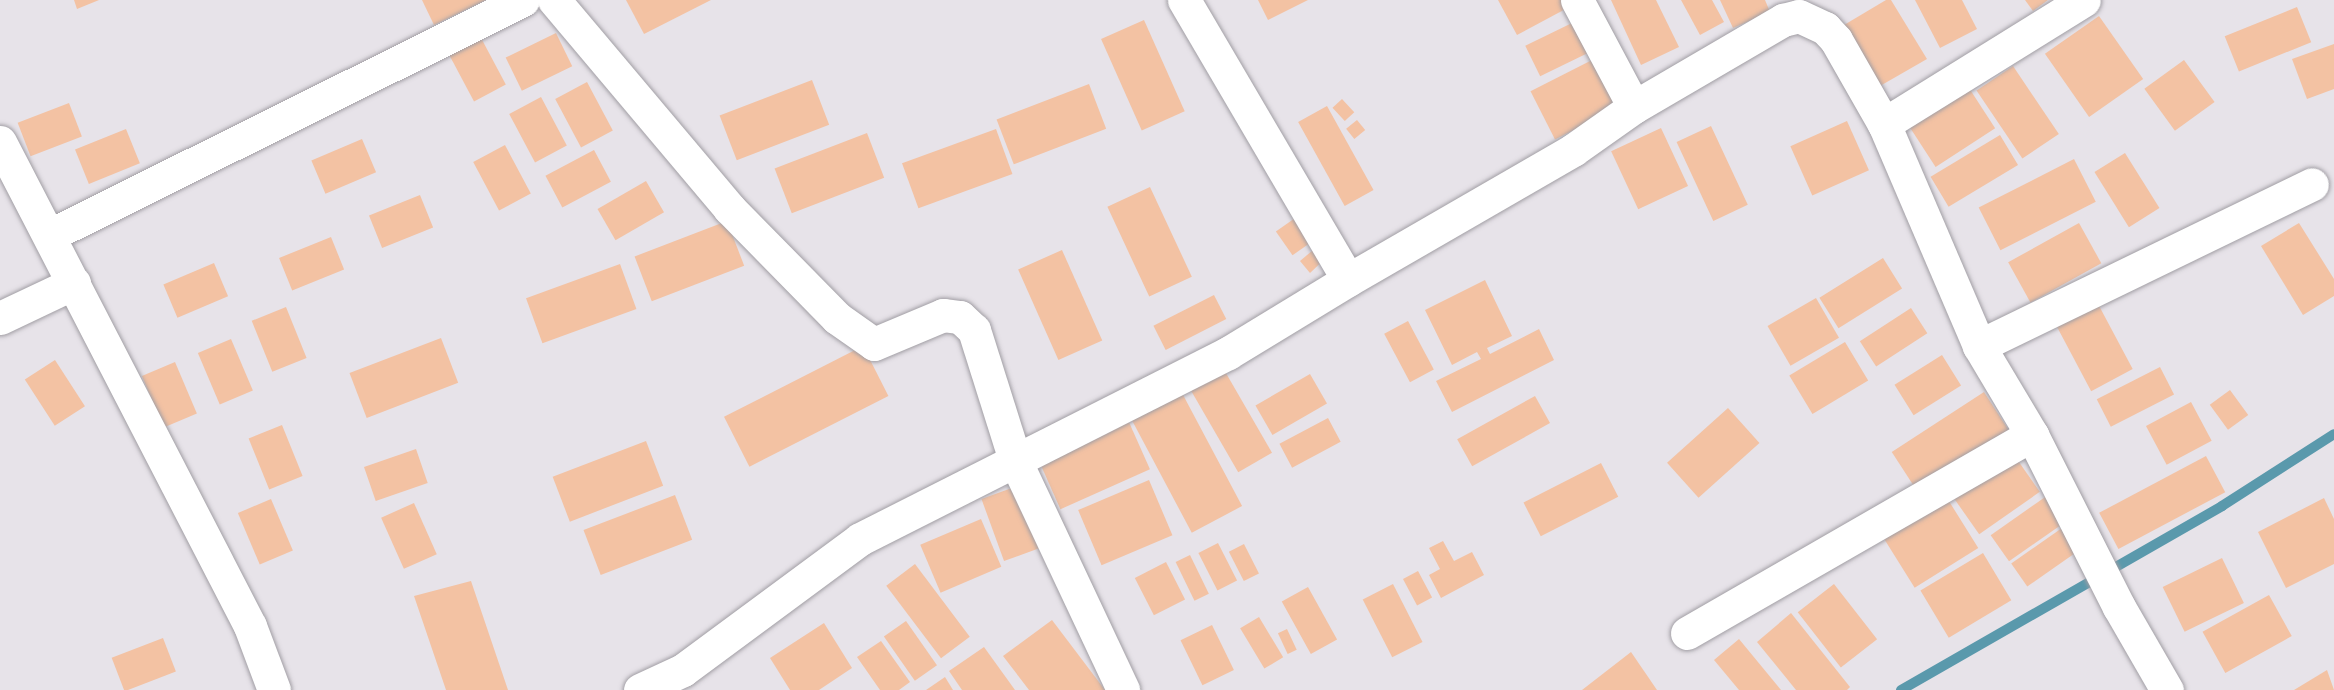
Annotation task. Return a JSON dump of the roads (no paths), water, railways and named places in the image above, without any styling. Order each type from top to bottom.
[{"type":"street","points":[[50,236],[523,0]]},
{"type":"street","points":[[554,0],[729,208],[837,318],[874,344],[943,315],[960,317],[974,330],[1015,460],[1123,690]]},
{"type":"street","points":[[1184,0],[1348,280]]},
{"type":"street","points":[[1577,0],[1634,107]]},
{"type":"street","points":[[1884,124],[2084,0]]},
{"type":"street","points":[[640,690],[683,670],[860,538],[1228,353],[1348,280],[1573,150],[1634,107],[1783,20],[1800,16],[1825,28],[1836,40],[1884,124],[1979,346],[2032,435],[2097,559],[2119,607],[2167,690]]},
{"type":"street","points":[[0,142],[250,626],[274,690]]},
{"type":"street","points":[[1979,346],[2312,184]]},
{"type":"street","points":[[0,318],[74,283]]},
{"type":"street","points":[[1687,633],[2032,435]]},
{"type":"waterway","points":[[1901,690],[2222,506],[2334,434]]}]
